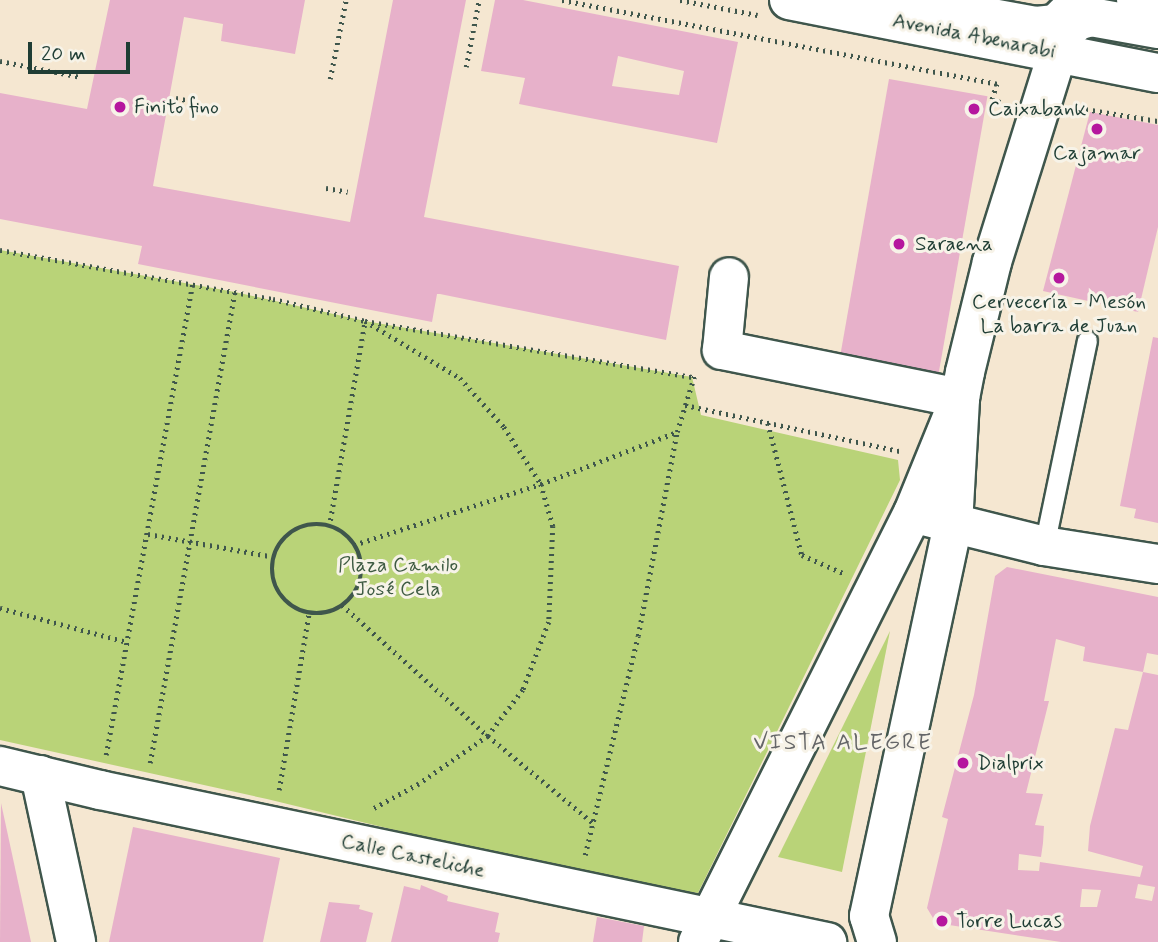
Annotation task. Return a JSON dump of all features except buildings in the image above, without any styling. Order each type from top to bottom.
[{"type":"street","name":"Avenida Abenarabi","points":[[789,0],[1066,24],[1158,73]]},
{"type":"street","points":[[893,0],[1044,26],[1061,21],[1066,24]]},
{"type":"street","points":[[1136,0],[1158,4]]},
{"type":"street","points":[[704,930],[858,581],[912,513],[960,398],[992,262],[1014,105],[1066,24],[1091,17],[1158,29]]},
{"type":"street","points":[[729,277],[722,350],[960,398]]},
{"type":"street","points":[[877,942],[869,916],[953,525],[960,398]]},
{"type":"street","points":[[912,513],[1044,546],[1158,564]]},
{"type":"street","name":"Calle Casteliche","points":[[0,766],[40,775],[103,772],[704,930],[827,942]]},
{"type":"street","points":[[40,775],[76,942]]},
{"type":"lane","points":[[1044,546],[1087,340]]},
{"type":"path","points":[[330,79],[346,0]]},
{"type":"path","points":[[466,67],[479,0]]},
{"type":"path","points":[[562,0],[997,84],[992,100],[1014,105],[1070,116],[1084,107],[1158,121]]},
{"type":"path","points":[[843,63],[845,55]]},
{"type":"path","points":[[0,61],[81,77]]},
{"type":"path","points":[[176,98],[186,100]]},
{"type":"path","points":[[326,188],[348,192]]},
{"type":"path","points":[[0,250],[273,299],[365,321],[692,377],[677,432],[638,636],[585,858]]},
{"type":"path","points":[[103,772],[192,285]]},
{"type":"path","points":[[273,291],[273,299]]},
{"type":"path","points":[[150,763],[236,292]]},
{"type":"path","points":[[365,321],[460,378],[503,427],[541,484],[553,526],[550,622],[523,691],[488,736],[419,784],[372,810],[385,813]]},
{"type":"path","points":[[329,527],[365,321]]},
{"type":"path","points":[[685,405],[900,452],[898,460]]},
{"type":"path","points":[[768,423],[802,555],[858,581]]},
{"type":"path","points":[[354,544],[541,484],[677,432]]},
{"type":"path","points":[[315,523],[339,529],[354,544],[362,565],[359,588],[332,612],[321,614],[295,608],[275,586],[272,571],[275,557],[279,544],[289,533],[315,523]]},
{"type":"path","points":[[148,534],[275,557]]},
{"type":"path","points":[[848,560],[858,581]]},
{"type":"path","points":[[836,585],[858,581]]},
{"type":"path","points":[[342,605],[488,736],[593,823]]},
{"type":"path","points":[[0,608],[127,642]]},
{"type":"path","points":[[278,792],[309,611]]},
{"type":"path","points":[[93,751],[103,772]]},
{"type":"path","points":[[103,772],[117,756]]},
{"type":"path","points":[[139,761],[163,766]]},
{"type":"path","points":[[265,789],[292,794]]},
{"type":"path","points":[[571,855],[597,861]]},
{"type":"green space","name":"Plaza Camilo José Cela","points":[[0,250],[235,292],[365,321],[692,377],[701,415],[898,460],[900,480],[698,893],[600,880],[267,799],[0,740]]},
{"type":"green space","points":[[890,631],[842,872],[778,857]]},
{"type":"place","name":"Finito fino","points":[[120,107]]},
{"type":"place","name":"Caixabank","points":[[974,109]]},
{"type":"place","name":"Cajamar","points":[[1097,129]]},
{"type":"place","name":"Saraena","points":[[899,244]]},
{"type":"place","name":"Cervecería - Mesón La barra de Juan","points":[[1059,278]]},
{"type":"place","name":"Dialprix","points":[[963,763]]},
{"type":"place","name":"Torre Lucas","points":[[942,921]]},
{"type":"district","name":"VISTA ALEGRE","points":[[843,743]]}]
